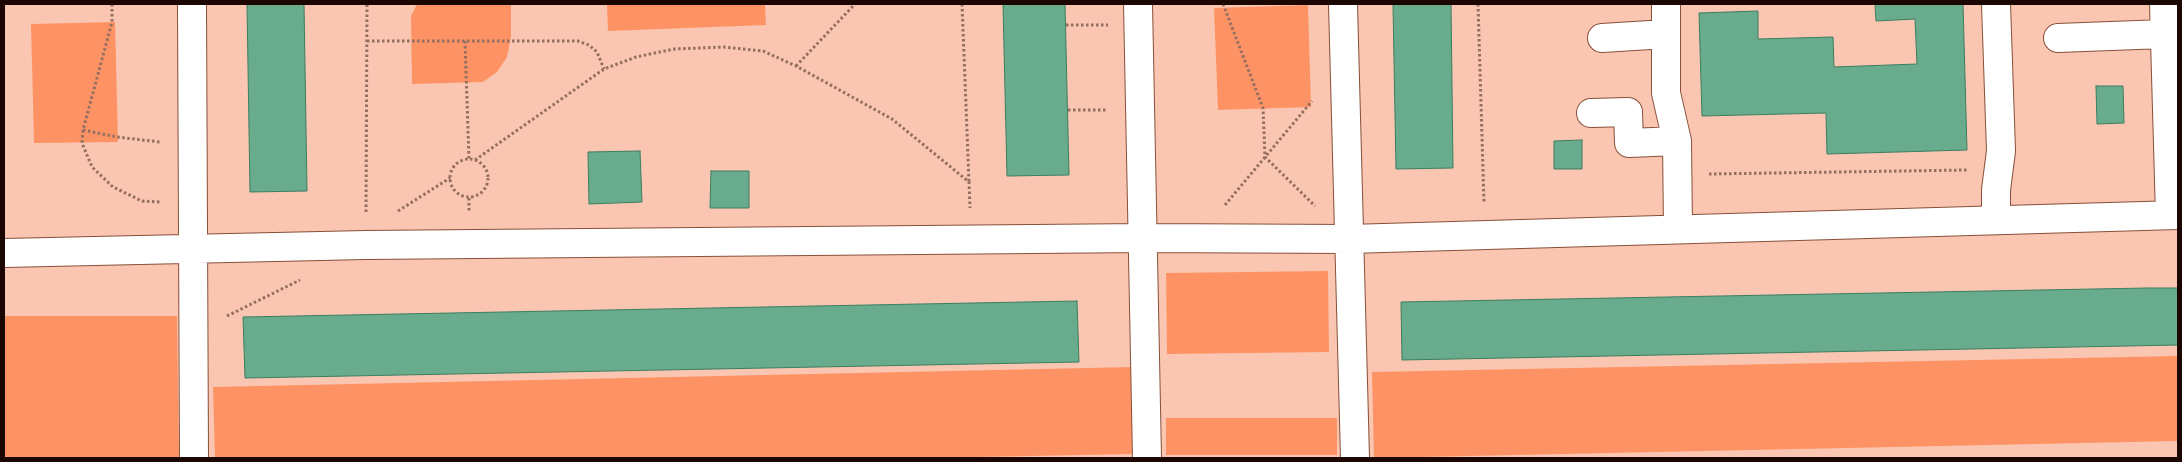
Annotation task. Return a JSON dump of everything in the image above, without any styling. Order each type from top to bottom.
[{"type":"lane","points":[[192,4],[194,458]]},
{"type":"lane","points":[[1343,4],[1355,458]]},
{"type":"lane","points":[[1666,4],[1666,94],[1678,141],[1678,229]]},
{"type":"lane","points":[[1996,4],[2001,151],[1996,190],[1996,220]]},
{"type":"lane","points":[[4,253],[193,247],[1144,238],[1349,239],[2174,215],[2164,4]]},
{"type":"lane","points":[[1139,14],[1147,458]]},
{"type":"lane","points":[[1602,38],[1666,34]]},
{"type":"lane","points":[[2058,38],[2164,34]]},
{"type":"lane","points":[[1591,113],[1628,112],[1629,143],[1678,141]]},
{"type":"path","points":[[112,4],[112,22],[83,130],[83,148],[92,167],[113,187],[142,201]]},
{"type":"path","points":[[366,213],[367,4]]},
{"type":"path","points":[[796,66],[855,4]]},
{"type":"path","points":[[962,4],[970,207]]},
{"type":"path","points":[[1223,4],[1263,108],[1264,157],[1313,203]]},
{"type":"path","points":[[1478,4],[1484,208]]},
{"type":"path","points":[[1066,25],[1139,14]]},
{"type":"path","points":[[367,41],[578,41],[590,45],[597,52],[604,69]]},
{"type":"path","points":[[465,42],[469,159]]},
{"type":"path","points":[[475,160],[604,69],[636,57],[674,49],[724,47],[763,51],[796,66],[892,119],[969,182]]},
{"type":"path","points":[[1197,238],[1345,63]]},
{"type":"path","points":[[1068,110],[1141,110]]},
{"type":"path","points":[[83,130],[117,137],[193,146]]},
{"type":"path","points":[[469,159],[475,160],[487,172],[488,181],[485,190],[469,198],[460,195],[453,188],[450,178],[452,169],[460,162],[469,159]]},
{"type":"path","points":[[1678,174],[1999,170]]},
{"type":"path","points":[[397,212],[450,178]]},
{"type":"path","points":[[469,198],[469,211]]},
{"type":"path","points":[[220,319],[304,278],[310,246]]},
{"type":"shaded area","points":[[417,4],[511,4],[511,36],[507,57],[497,72],[483,82],[412,84],[411,16]]},
{"type":"shaded area","points":[[607,4],[765,4],[766,25],[608,31]]},
{"type":"shaded area","points":[[1308,5],[1311,107],[1218,110],[1214,8]]},
{"type":"shaded area","points":[[115,22],[118,142],[34,143],[31,24]]},
{"type":"shaded area","points":[[1328,271],[1329,352],[1167,354],[1166,273]]},
{"type":"shaded area","points":[[4,316],[177,316],[179,458],[4,458]]},
{"type":"shaded area","points":[[2178,356],[2178,441],[1374,458],[1372,372]]},
{"type":"shaded area","points":[[1133,367],[1135,454],[926,458],[215,458],[213,387]]},
{"type":"shaded area","points":[[1166,418],[1337,418],[1337,455],[1166,455]]},
{"type":"building","points":[[247,4],[304,4],[307,191],[250,192]]},
{"type":"building","points":[[1003,4],[1065,4],[1069,175],[1007,176]]},
{"type":"building","points":[[1393,4],[1451,4],[1453,168],[1396,169]]},
{"type":"building","points":[[1875,4],[1963,4],[1967,150],[1827,154],[1826,113],[1702,116],[1699,13],[1758,11],[1758,39],[1833,37],[1834,67],[1917,64],[1915,19],[1876,21]]},
{"type":"building","points":[[2096,86],[2123,86],[2124,123],[2097,124]]},
{"type":"building","points":[[1582,140],[1582,169],[1554,169],[1554,141]]},
{"type":"building","points":[[640,151],[642,202],[589,204],[588,152]]},
{"type":"building","points":[[711,171],[749,171],[749,208],[710,208]]},
{"type":"building","points":[[2178,288],[2178,345],[1402,360],[1401,302]]},
{"type":"building","points":[[1077,301],[1079,362],[245,378],[243,317]]}]
